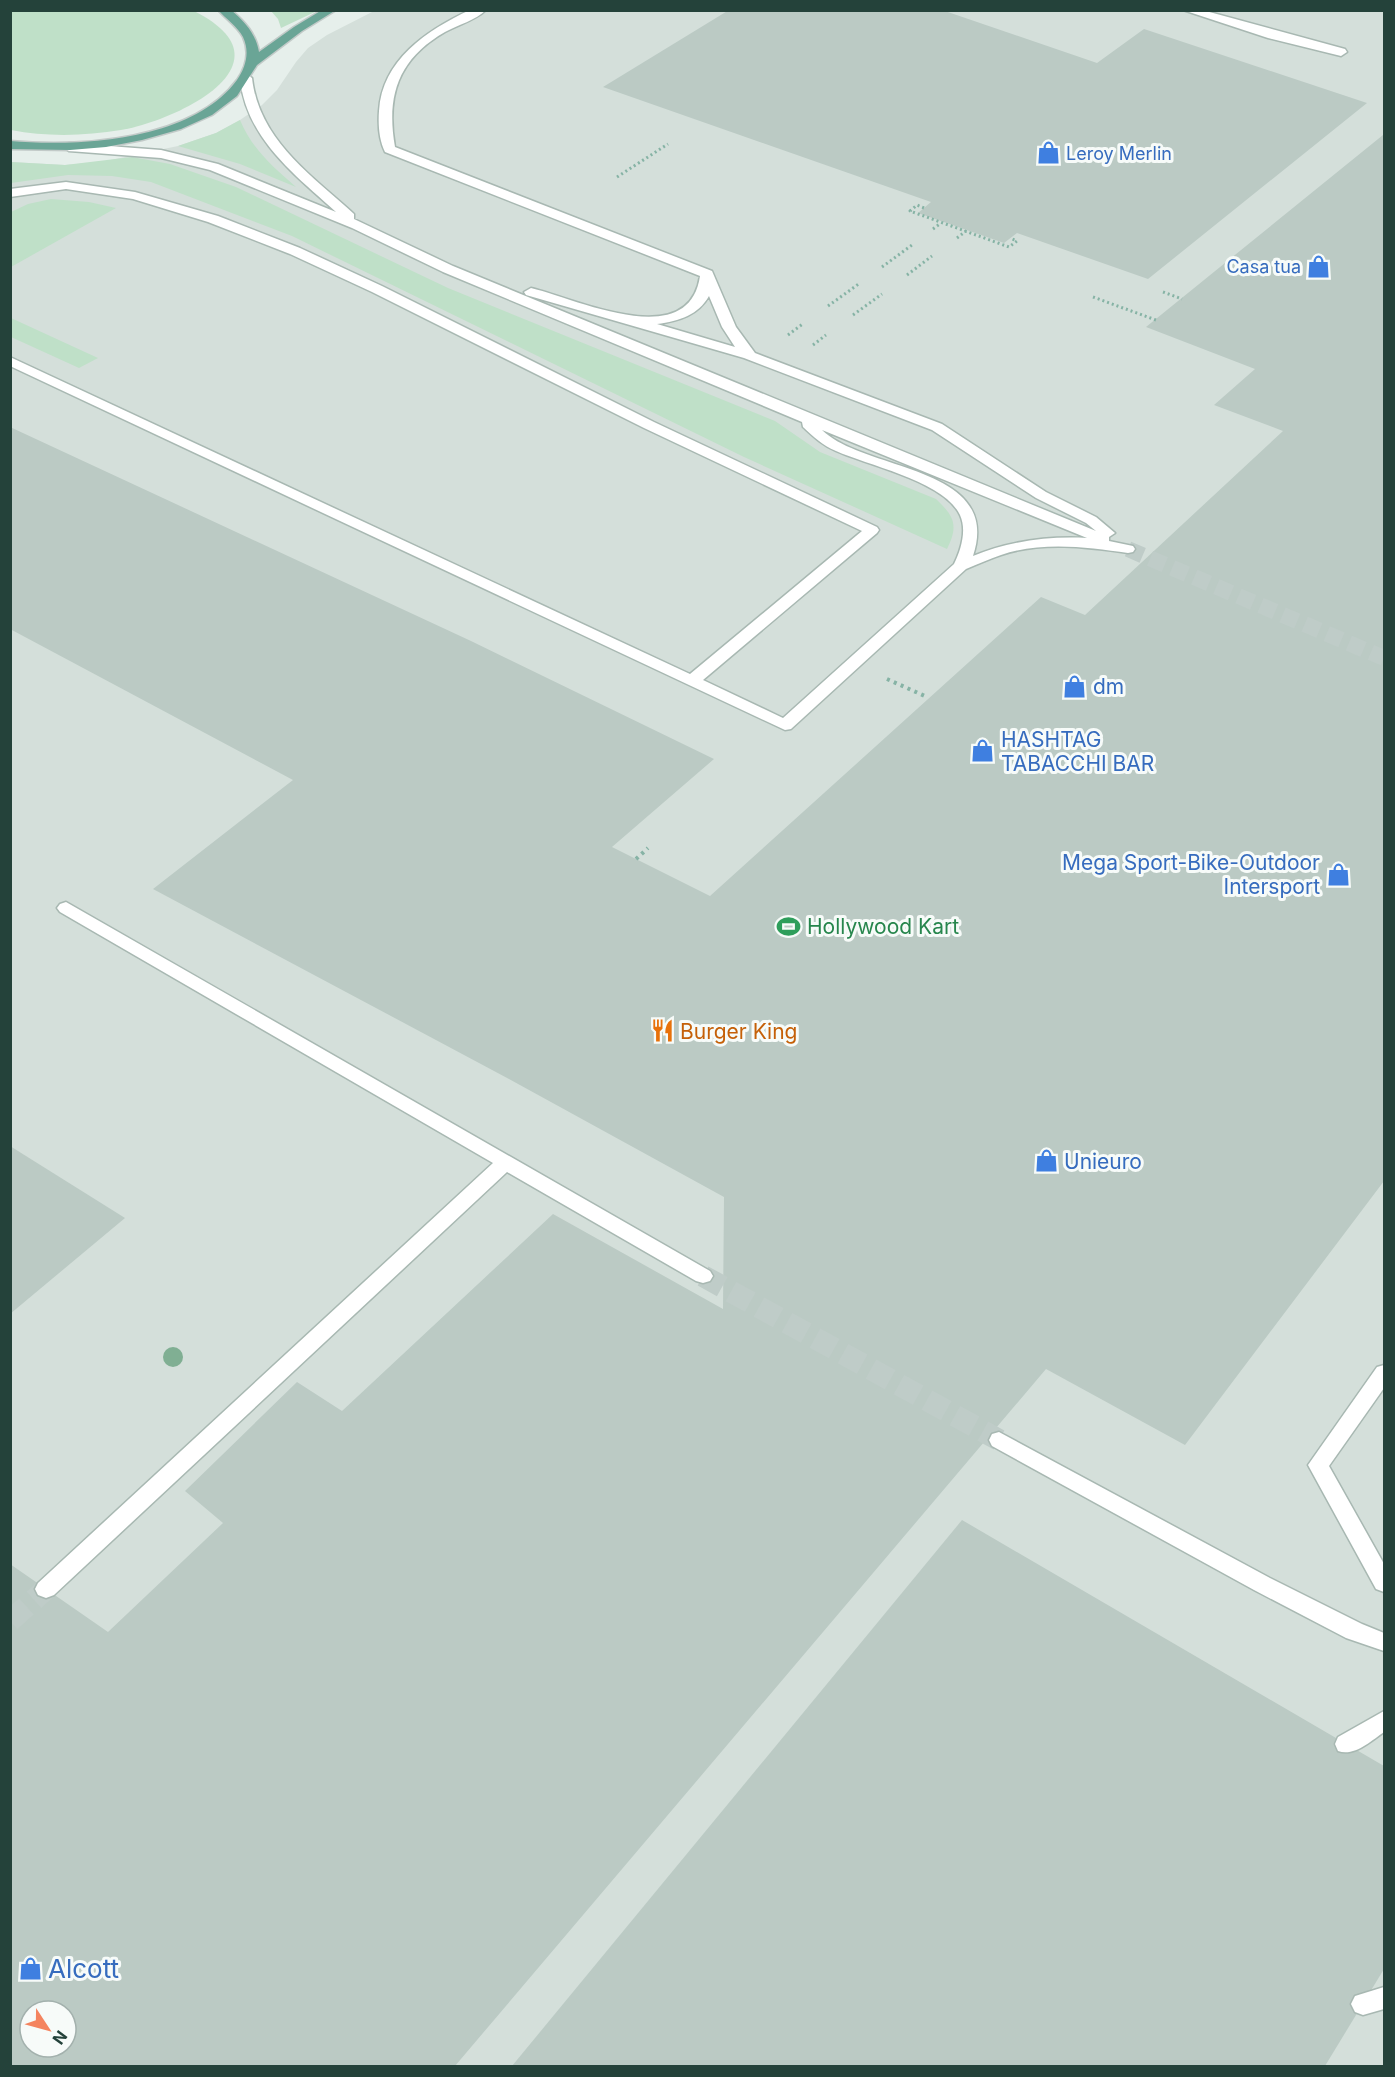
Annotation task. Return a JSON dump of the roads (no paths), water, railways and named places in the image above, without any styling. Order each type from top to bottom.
[{"type":"main road","points":[[10,145],[69,147],[108,144],[146,136],[179,125],[208,111],[231,95],[246,78],[252,63],[253,48],[248,34],[238,21],[223,10]]},
{"type":"main road","points":[[252,63],[298,29],[331,10]]},
{"type":"street","points":[[481,10],[422,42],[398,70],[387,92],[384,112],[384,130],[389,149],[707,274],[728,329],[735,341],[750,356]]},
{"type":"street","points":[[1188,10],[1272,35],[1341,52]]},
{"type":"street","points":[[246,78],[251,106],[264,132],[292,164],[357,225]]},
{"type":"street","points":[[69,147],[122,150],[188,159],[214,166],[357,225],[448,269],[800,416],[1128,549]]},
{"type":"street","points":[[10,193],[51,186],[120,191],[183,209],[258,237],[358,280],[653,427],[873,530],[692,681]]},
{"type":"street","points":[[448,269],[750,356],[937,427],[1041,495],[1091,520],[1128,549]]},
{"type":"street","points":[[629,321],[660,321],[679,317],[691,310],[701,302],[706,292],[707,274]]},
{"type":"street","points":[[13,364],[785,725],[961,566],[997,551],[1027,544],[1085,542],[1128,549]]},
{"type":"street","points":[[800,416],[825,440],[953,495],[968,513],[970,525],[967,554],[961,566]]},
{"type":"street","points":[[66,908],[704,1276]]},
{"type":"street","points":[[46,1588],[506,1162]]},
{"type":"street","points":[[1384,1373],[1318,1465],[1384,1583]]},
{"type":"street","points":[[999,1440],[1262,1584],[1354,1631],[1384,1642]]},
{"type":"street","points":[[1346,1744],[1384,1721]]},
{"type":"tunnel","points":[[1128,549],[1384,658]]},
{"type":"tunnel","points":[[703,1276],[999,1440]]},
{"type":"tunnel","points":[[10,1621],[46,1589]]},
{"type":"place","name":"Leroy Merlin","points":[[1048,153]]},
{"type":"place","name":"Casa tua","points":[[1319,266]]},
{"type":"place","name":"dm","points":[[1075,686]]},
{"type":"place","name":"HASHTAG TABACCHI BAR","points":[[983,751]]},
{"type":"place","name":"Mega Sport-Bike-Outdoor Intersport","points":[[1338,874]]},
{"type":"place","name":"Hollywood Kart","points":[[789,926]]},
{"type":"place","name":"Burger King","points":[[662,1031]]},
{"type":"place","name":"Unieuro","points":[[1046,1161]]},
{"type":"place","name":"Alcott","points":[[30,1968]]}]
